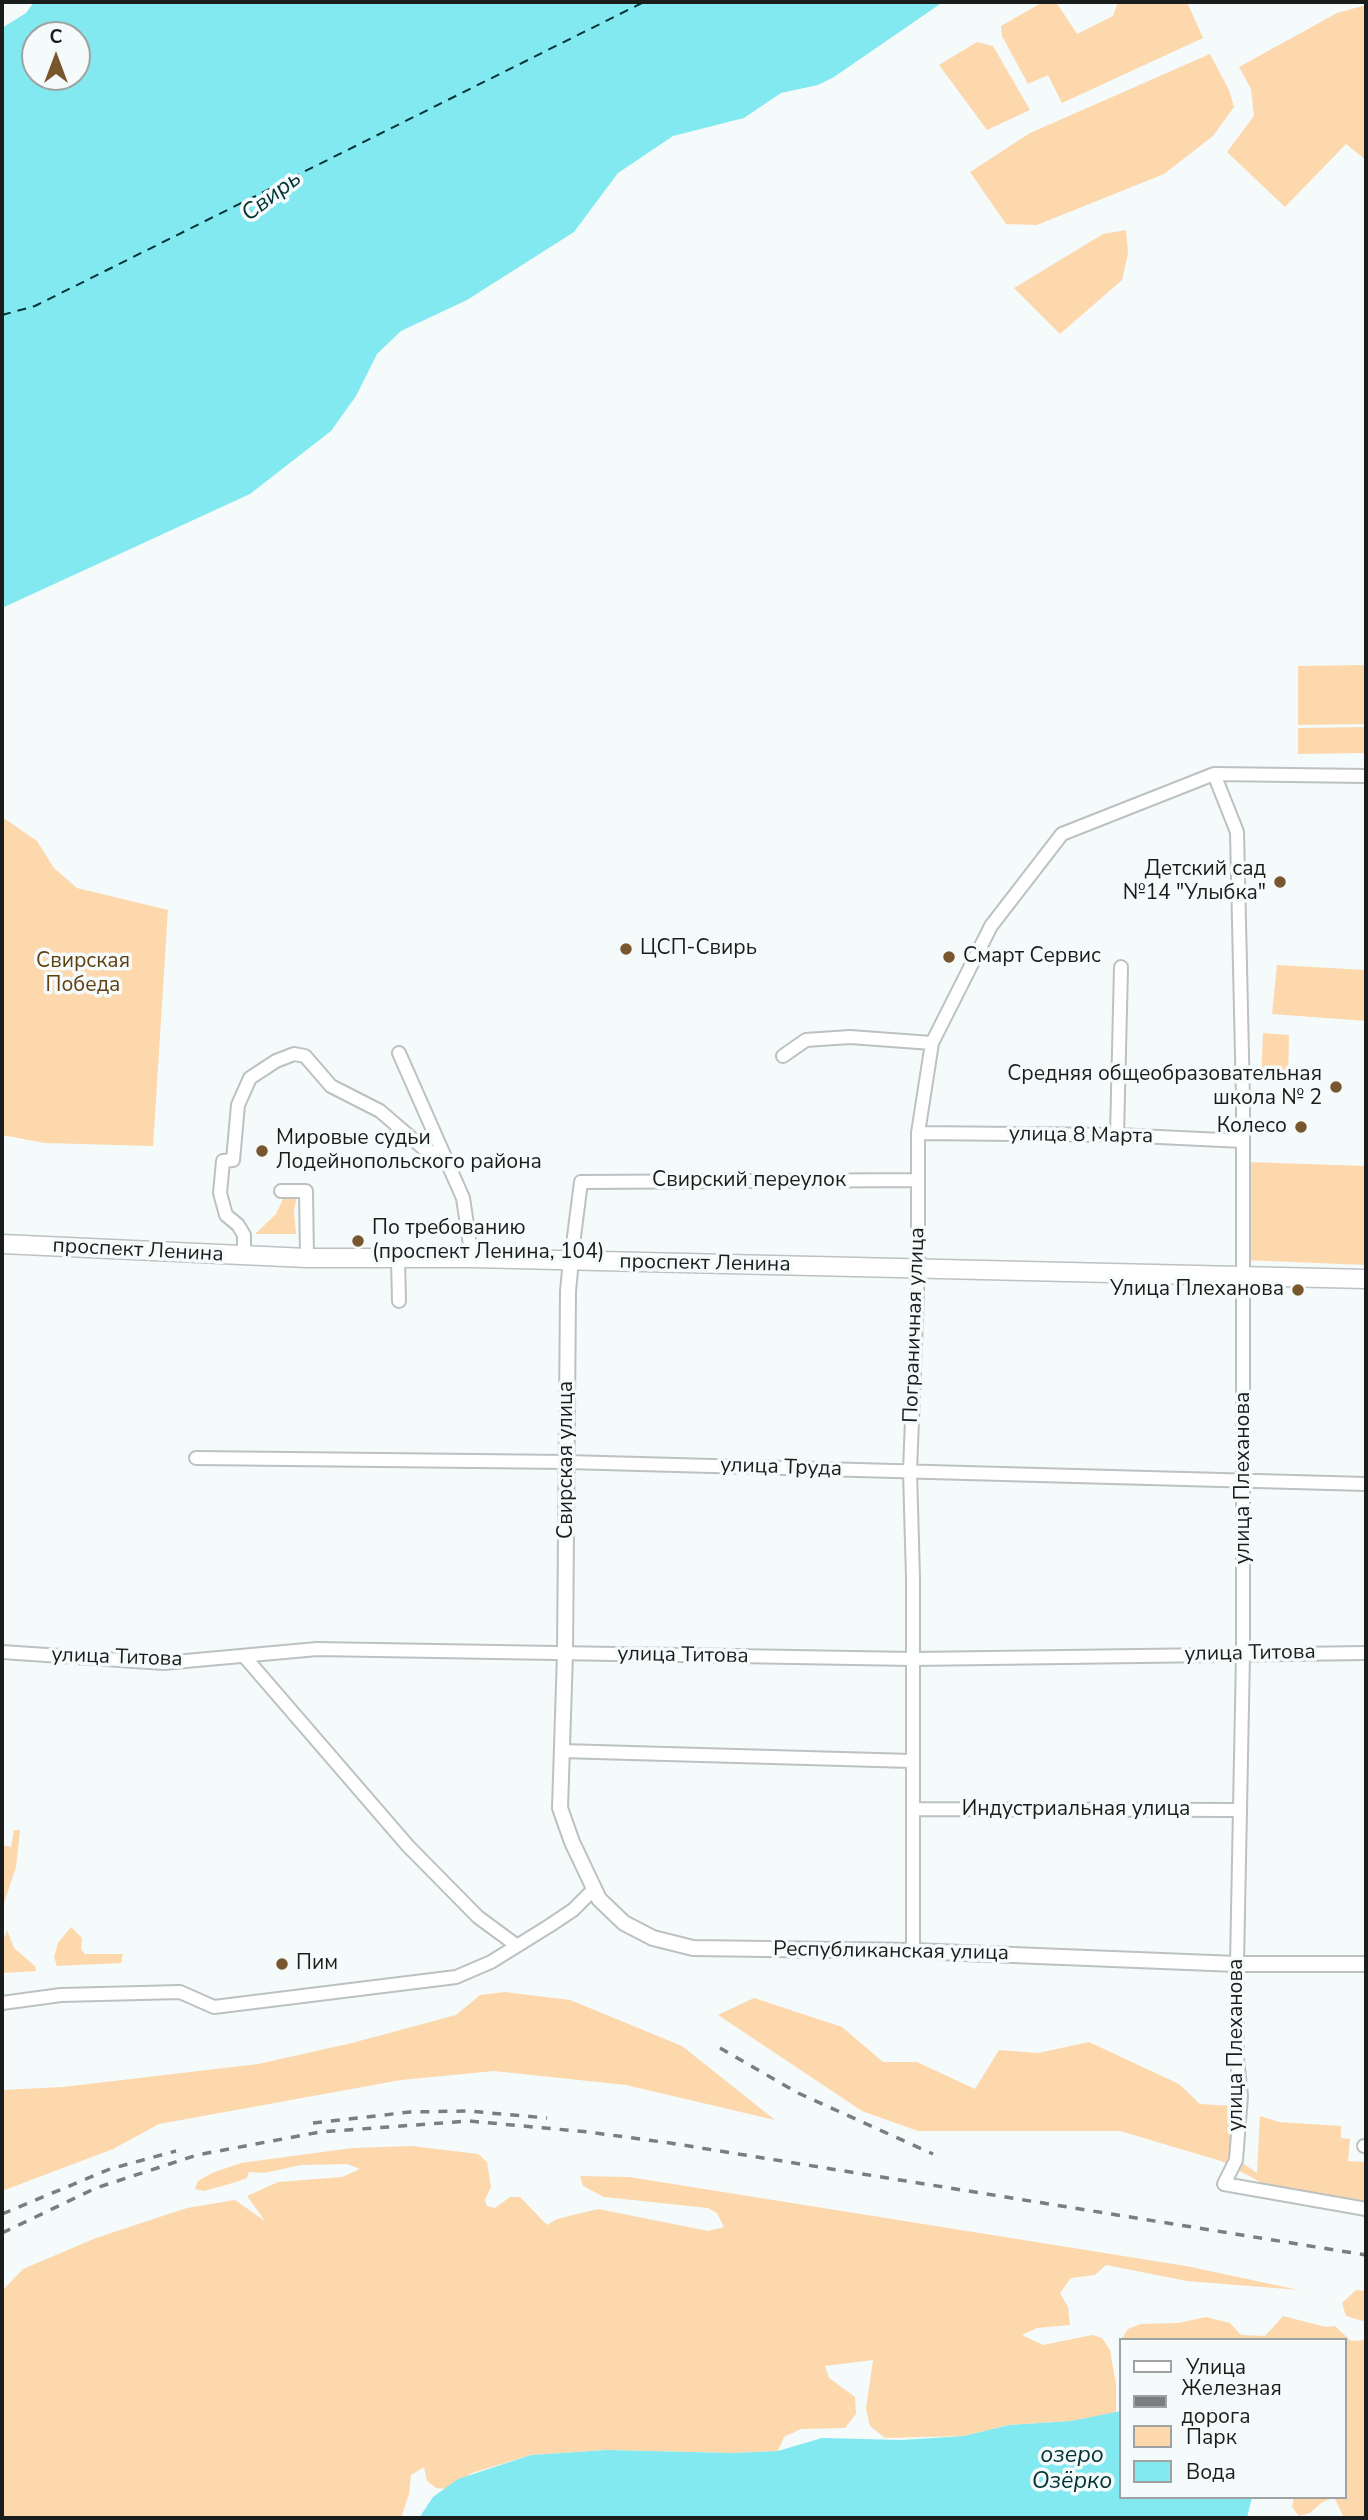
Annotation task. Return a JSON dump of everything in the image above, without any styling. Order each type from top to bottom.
[{"type":"main road","name":"проспект Ленина","points":[[2,1244],[307,1258],[472,1258],[1366,1279]]},
{"type":"street","points":[[1214,774],[1366,776]]},
{"type":"street","name":"Пограничная улица","points":[[913,1951],[910,1471],[918,1268],[918,1133],[932,1043],[991,926],[1062,834],[1214,774]]},
{"type":"street","name":"улица Плеханова","points":[[1214,774],[1237,832],[1244,1275],[1244,1654],[1237,1964],[1237,2058],[1241,2096],[1236,2160],[1224,2184],[1366,2209]]},
{"type":"street","points":[[1117,1135],[1121,967]]},
{"type":"street","points":[[783,1056],[806,1040],[850,1037],[932,1043]]},
{"type":"street","points":[[399,1053],[463,1198],[472,1258]]},
{"type":"street","points":[[244,1255],[244,1235],[239,1225],[226,1215],[220,1194],[223,1161],[233,1160],[237,1105],[250,1077],[276,1061],[294,1054],[305,1056],[331,1086],[380,1111],[423,1148],[447,1160]]},
{"type":"street","name":"улица 8 Марта","points":[[918,1133],[1117,1135],[1243,1141]]},
{"type":"street","name":"Свирский переулок","points":[[581,1182],[918,1180]]},
{"type":"street","name":"Свирская улица","points":[[561,1745],[565,1654],[568,1291],[581,1182]]},
{"type":"street","points":[[281,1191],[306,1191],[307,1258]]},
{"type":"street","points":[[398,1259],[399,1301]]},
{"type":"street","name":"улица Труда","points":[[196,1458],[567,1462],[1366,1485]]},
{"type":"street","name":"улица Титова","points":[[2,1652],[164,1663],[317,1649],[913,1660],[1366,1653]]},
{"type":"street","points":[[244,1656],[408,1846],[478,1917],[516,1945]]},
{"type":"street","points":[[561,1745],[912,1761]]},
{"type":"street","name":"Республиканская улица","points":[[561,1745],[560,1808],[594,1889],[599,1899],[624,1923],[653,1938],[693,1948],[913,1951],[1237,1964],[1366,1964]]},
{"type":"street","name":"Индустриальная улица","points":[[913,1809],[1239,1810]]},
{"type":"street","points":[[2,2003],[61,1995],[180,1992],[214,2007],[456,1977],[491,1962],[573,1910],[594,1889]]},
{"type":"green space","points":[[1043,2],[1056,2],[1077,34],[1113,16],[1118,2],[1187,2],[1203,38],[1062,103],[1048,75],[1028,84],[1002,36],[1001,26]]},
{"type":"green space","points":[[1366,5],[1366,160],[1346,144],[1285,207],[1227,152],[1254,116],[1251,89],[1239,67],[1337,13]]},
{"type":"green space","points":[[977,42],[993,46],[1030,110],[987,130],[939,65]]},
{"type":"green space","points":[[1210,54],[1229,90],[1234,107],[1213,136],[1164,174],[1037,225],[1006,224],[970,172],[1030,133]]},
{"type":"green space","points":[[1126,230],[1128,253],[1122,280],[1060,334],[1014,288],[1103,234]]},
{"type":"green space","points":[[1366,665],[1366,724],[1298,725],[1298,666]]},
{"type":"green space","points":[[1366,727],[1366,753],[1298,754],[1298,728]]},
{"type":"green space","name":"Свирская Победа","points":[[2,817],[37,841],[54,868],[77,888],[168,910],[153,1146],[45,1143],[2,1135]]},
{"type":"green space","points":[[1277,965],[1366,970],[1366,1021],[1272,1014]]},
{"type":"green space","points":[[1263,1033],[1289,1035],[1288,1080],[1261,1079]]},
{"type":"green space","points":[[1246,1162],[1366,1166],[1366,1265],[1244,1260]]},
{"type":"green space","points":[[297,1196],[294,1210],[296,1234],[255,1234],[276,1214],[284,1197]]},
{"type":"green space","points":[[14,1830],[20,1830],[16,1867],[2,1909],[2,1845],[11,1847]]},
{"type":"green space","points":[[71,1927],[82,1938],[81,1949],[85,1954],[123,1954],[121,1963],[57,1966],[54,1957],[58,1943]]},
{"type":"green space","points":[[7,1930],[14,1948],[35,1966],[36,1971],[2,1973],[2,1944]]},
{"type":"green space","points":[[505,1992],[570,2000],[682,2046],[775,2120],[626,2085],[494,2071],[401,2080],[159,2124],[113,2149],[2,2191],[2,2090],[63,2087],[258,2064],[352,2043],[456,2015],[480,1995]]},
{"type":"green space","points":[[754,1998],[842,2027],[883,2062],[917,2062],[975,2089],[999,2050],[1038,2053],[1089,2042],[1179,2084],[1200,2104],[1232,2106],[1231,2155],[1257,2173],[1260,2116],[1279,2122],[1341,2126],[1341,2138],[1350,2139],[1348,2161],[1366,2162],[1366,2201],[1264,2184],[1221,2161],[1120,2131],[918,2131],[862,2111],[718,2015]]},
{"type":"green space","points":[[412,2146],[478,2154],[487,2162],[491,2187],[485,2200],[487,2206],[495,2208],[510,2197],[520,2197],[547,2225],[557,2219],[598,2209],[708,2231],[724,2227],[717,2213],[708,2208],[604,2197],[583,2186],[580,2176],[629,2177],[1186,2266],[1299,2290],[1187,2281],[1106,2265],[1095,2275],[1071,2278],[1060,2293],[1068,2307],[1070,2325],[1037,2328],[1022,2335],[1043,2345],[1092,2335],[1102,2338],[1110,2350],[1116,2384],[1116,2413],[1071,2421],[1009,2425],[964,2436],[885,2438],[870,2426],[866,2409],[873,2360],[825,2366],[829,2378],[855,2397],[856,2414],[845,2428],[801,2429],[784,2437],[778,2451],[733,2453],[607,2450],[531,2455],[472,2473],[446,2489],[436,2488],[427,2481],[424,2467],[411,2475],[409,2494],[401,2518],[2,2518],[2,2291],[23,2269],[96,2238],[187,2208],[235,2200],[265,2221],[247,2196],[278,2182],[342,2177],[360,2169],[347,2164],[301,2165],[264,2173],[249,2172],[247,2178],[236,2182],[204,2191],[195,2189],[198,2181],[212,2173],[241,2163],[352,2148]]},
{"type":"green space","points":[[1356,2290],[1366,2291],[1366,2322],[1346,2316],[1342,2303]]},
{"type":"green space","points":[[1283,2316],[1326,2327],[1335,2326],[1351,2341],[1366,2340],[1366,2518],[1344,2518],[1335,2499],[1347,2499],[1347,2338],[1122,2338],[1128,2329],[1141,2324],[1178,2323],[1206,2317],[1230,2323],[1241,2335],[1265,2336]]},
{"type":"green space","points":[[1294,2499],[1330,2499],[1310,2513],[1299,2516],[1292,2507]]},
{"type":"water","name":"Свирь","points":[[34,2],[943,2],[834,77],[818,85],[781,93],[744,118],[673,136],[618,173],[574,232],[467,300],[401,331],[377,354],[356,396],[331,431],[250,494],[2,608],[2,28],[26,13]]},
{"type":"water","name":"озеро Озёрко","points":[[1120,2411],[1120,2499],[1252,2499],[1247,2518],[419,2518],[433,2497],[458,2479],[531,2455],[607,2450],[733,2453],[778,2451],[822,2438],[901,2440],[964,2436],[1009,2425],[1071,2421]]},
{"type":"ferry route","points":[[2,315],[35,306],[644,2]]},
{"type":"railway","points":[[720,2048],[798,2093],[933,2154]]},
{"type":"railway","points":[[313,2123],[410,2112],[468,2111],[547,2118]]},
{"type":"railway","points":[[2,2233],[96,2188],[197,2155],[320,2132],[469,2121],[670,2143],[1366,2255]]},
{"type":"railway","points":[[2,2214],[110,2169],[176,2151]]},
{"type":"place","name":"Детский сад №14 \"Улыбка\"","points":[[1280,882]]},
{"type":"place","name":"ЦСП-Свирь","points":[[626,949]]},
{"type":"place","name":"Смарт Сервис","points":[[949,957]]},
{"type":"place","name":"Средняя общеобразовательная школа № 2","points":[[1336,1087]]},
{"type":"place","name":"Колесо","points":[[1301,1127]]},
{"type":"place","name":"Мировые судьи Лодейнопольского района","points":[[262,1151]]},
{"type":"place","name":"По требованию (проспект Ленина, 104)","points":[[358,1241]]},
{"type":"place","name":"Улица Плеханова","points":[[1298,1290]]},
{"type":"place","name":"Пим","points":[[282,1964]]}]
